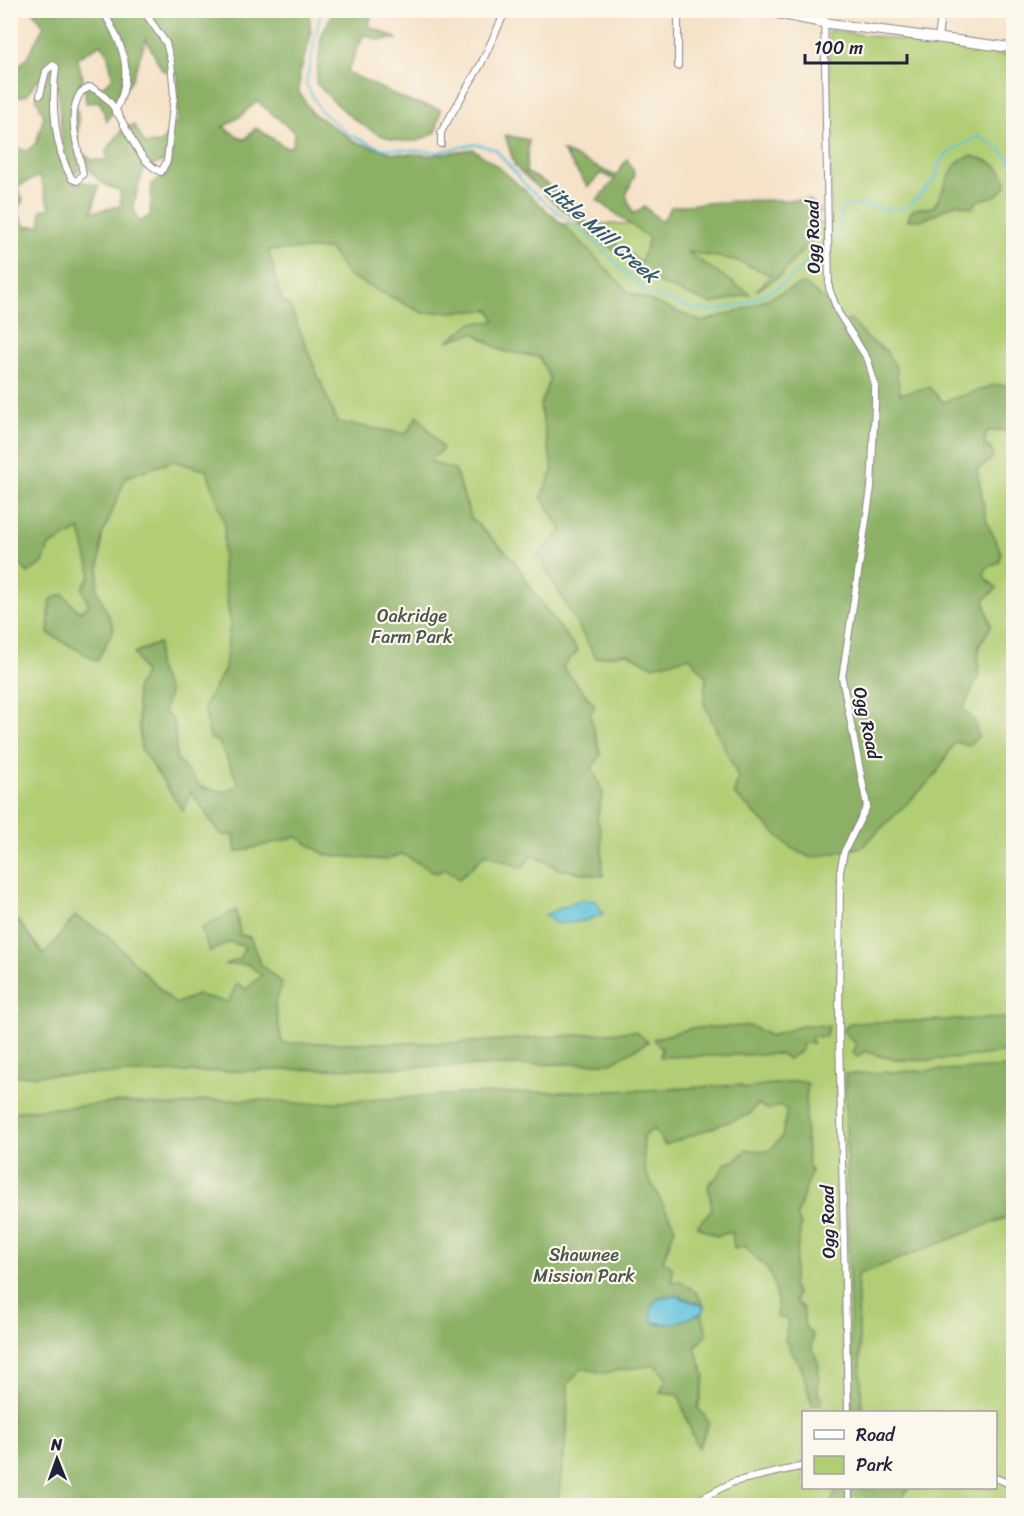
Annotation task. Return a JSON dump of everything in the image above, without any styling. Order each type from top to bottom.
[{"type":"main road","points":[[760,10],[825,23],[1014,48]]},
{"type":"street","points":[[102,10],[126,62],[124,94],[115,112]]},
{"type":"street","points":[[40,94],[46,71],[53,65],[56,67],[57,129],[62,155],[72,179],[77,181],[83,174],[75,128],[78,97],[84,89],[96,90],[107,100],[150,165],[161,172],[166,168],[174,79],[166,43],[143,10]]},
{"type":"street","points":[[441,144],[441,132],[481,64],[506,10]]},
{"type":"street","points":[[678,10],[678,66]]},
{"type":"street","name":"Ogg Road","points":[[824,10],[828,278],[831,297],[872,369],[875,404],[871,488],[842,678],[867,806],[844,852],[840,872],[839,1034],[848,1411]]},
{"type":"street","points":[[938,38],[942,10]]},
{"type":"street","points":[[687,1506],[734,1482],[802,1466]]},
{"type":"street","points":[[997,1478],[1014,1486]]},
{"type":"street","points":[[849,1489],[849,1506]]},
{"type":"green space","points":[[334,10],[372,11],[369,26],[398,39],[379,40],[364,35],[347,72],[408,101],[441,109],[436,132],[415,141],[401,141],[386,137],[348,114],[316,83],[321,37]]},
{"type":"green space","name":"Oakridge Farm Park","points":[[33,11],[309,11],[311,35],[300,73],[299,92],[312,113],[356,142],[393,153],[432,155],[473,149],[501,169],[572,233],[629,292],[702,322],[747,308],[803,283],[830,304],[840,323],[852,320],[868,339],[885,350],[896,367],[900,394],[929,387],[943,402],[995,385],[1013,385],[1013,430],[987,431],[984,445],[991,448],[993,458],[977,470],[987,522],[1001,552],[999,562],[986,568],[984,577],[997,588],[984,600],[991,626],[979,646],[978,677],[963,709],[975,721],[978,737],[967,746],[957,742],[953,745],[935,776],[862,847],[811,858],[791,848],[734,794],[738,777],[704,703],[706,676],[690,657],[653,666],[627,653],[596,658],[538,555],[562,530],[541,497],[553,470],[540,407],[550,378],[539,357],[502,351],[474,333],[447,341],[472,323],[495,321],[490,310],[423,313],[347,275],[330,249],[268,250],[282,301],[289,304],[337,422],[406,434],[418,415],[443,449],[429,461],[455,470],[471,518],[513,559],[541,603],[578,651],[562,667],[595,705],[590,715],[601,755],[592,767],[603,794],[597,817],[601,832],[603,876],[558,869],[532,854],[522,868],[486,854],[459,879],[446,869],[436,873],[402,854],[385,860],[326,855],[297,837],[236,852],[234,835],[221,835],[191,792],[183,811],[141,749],[136,690],[144,673],[134,653],[159,643],[157,666],[169,693],[164,711],[175,723],[176,758],[201,787],[224,792],[239,785],[219,742],[210,738],[204,706],[225,669],[230,621],[222,567],[225,524],[207,471],[174,461],[126,477],[102,536],[97,589],[114,628],[97,661],[48,633],[50,600],[63,594],[79,612],[89,606],[82,588],[91,575],[80,529],[49,546],[43,563],[28,573],[17,561],[11,560],[11,146],[27,151],[36,143],[44,116],[36,98],[43,79],[36,81],[27,95],[11,99],[10,63],[18,67],[26,59],[44,26]],"holes":[[[146,39],[162,70],[178,74],[177,121],[161,143],[145,144],[134,125],[122,130],[106,151],[107,160],[92,160],[81,152],[95,177],[106,185],[120,190],[121,206],[92,212],[99,185],[83,182],[75,184],[63,164],[57,141],[53,92],[58,86],[62,146],[73,175],[80,169],[77,151],[79,127],[74,101],[83,78],[77,58],[101,44],[107,52],[113,78],[102,87],[84,84],[86,103],[100,102],[107,121],[133,77]],[[257,101],[294,132],[293,145],[287,148],[256,128],[244,140],[223,127],[241,116]],[[174,148],[168,171],[152,184],[150,216],[139,222],[133,206],[144,168],[162,162]],[[39,176],[51,208],[41,210],[41,225],[26,228],[17,210],[23,200],[17,187]]]},
{"type":"green space","points":[[829,30],[1013,56],[1013,1505],[11,1505],[10,226],[831,223]]},
{"type":"green space","points":[[505,135],[529,140],[526,172],[546,183],[576,214],[641,262],[649,238],[597,200],[615,180],[601,173],[588,187],[563,151],[616,176],[627,159],[635,174],[626,195],[633,214],[645,207],[662,222],[671,207],[758,200],[810,200],[820,210],[814,237],[781,275],[756,291],[771,275],[735,260],[687,252],[750,294],[711,304],[644,277],[628,259],[606,245],[549,198],[515,166]]},
{"type":"green space","points":[[972,156],[997,166],[1006,181],[1000,193],[978,200],[972,208],[957,203],[923,220],[908,220],[914,209],[933,207],[953,169],[964,158]]},
{"type":"green space","points":[[236,910],[240,935],[250,937],[261,965],[282,983],[275,1006],[282,1043],[457,1043],[635,1031],[648,1042],[611,1063],[11,1076],[10,928],[17,920],[44,955],[75,916],[107,935],[175,1004],[197,995],[228,1002],[237,983],[246,989],[262,975],[247,964],[224,965],[239,959],[245,947],[230,942],[210,952],[201,928]]},
{"type":"green space","points":[[1013,1018],[1013,1052],[938,1060],[900,1060],[865,1051],[857,1057],[852,1053],[856,1044],[843,1031],[849,1023]]},
{"type":"green space","points":[[805,1025],[829,1026],[825,1037],[811,1036],[813,1043],[802,1043],[801,1051],[788,1059],[780,1054],[660,1057],[662,1049],[653,1039],[692,1028],[751,1026],[770,1036]]},
{"type":"green space","points":[[1013,1067],[1013,1215],[857,1275],[862,1411],[852,1411],[845,1074]]},
{"type":"green space","name":"Shawnee Mission Park","points":[[795,1081],[808,1083],[806,1141],[811,1171],[797,1216],[801,1225],[792,1286],[797,1294],[795,1302],[803,1308],[805,1327],[813,1335],[812,1348],[819,1365],[818,1395],[823,1398],[819,1405],[812,1405],[802,1369],[785,1340],[788,1320],[777,1317],[775,1288],[766,1268],[746,1246],[734,1249],[732,1232],[717,1236],[697,1226],[712,1209],[708,1185],[719,1175],[724,1164],[736,1160],[746,1150],[769,1151],[782,1137],[787,1110],[780,1105],[769,1110],[757,1104],[750,1114],[665,1145],[654,1129],[643,1137],[645,1171],[675,1227],[663,1261],[672,1267],[672,1282],[681,1281],[697,1293],[704,1306],[677,1296],[662,1297],[653,1309],[652,1321],[660,1325],[702,1313],[707,1334],[695,1348],[705,1376],[698,1408],[709,1422],[699,1448],[678,1394],[660,1392],[667,1377],[654,1365],[603,1373],[582,1368],[568,1384],[567,1432],[557,1505],[11,1506],[11,1112],[123,1102],[175,1106],[207,1100],[260,1100],[308,1104],[458,1094],[648,1090],[739,1085],[746,1089]]},
{"type":"green space","points":[[837,1489],[908,1489],[901,1499],[900,1505],[830,1505]]},
{"type":"water","points":[[579,900],[596,901],[603,914],[584,921],[556,924],[545,915]]},
{"type":"water","points":[[674,1295],[704,1306],[702,1313],[670,1324],[652,1321],[651,1310],[656,1300]]},
{"type":"waterway","name":"Little Mill Creek","points":[[321,10],[306,84],[320,110],[348,134],[381,148],[438,152],[475,144],[495,149],[528,188],[593,241],[646,292],[689,308],[715,311],[747,303],[785,283],[826,243]]},
{"type":"waterway","name":"Little Mill Creek","points":[[830,239],[838,230],[842,209],[858,206],[891,210],[907,206],[938,175],[938,165],[947,154],[979,136],[1001,150],[1014,165]]}]
